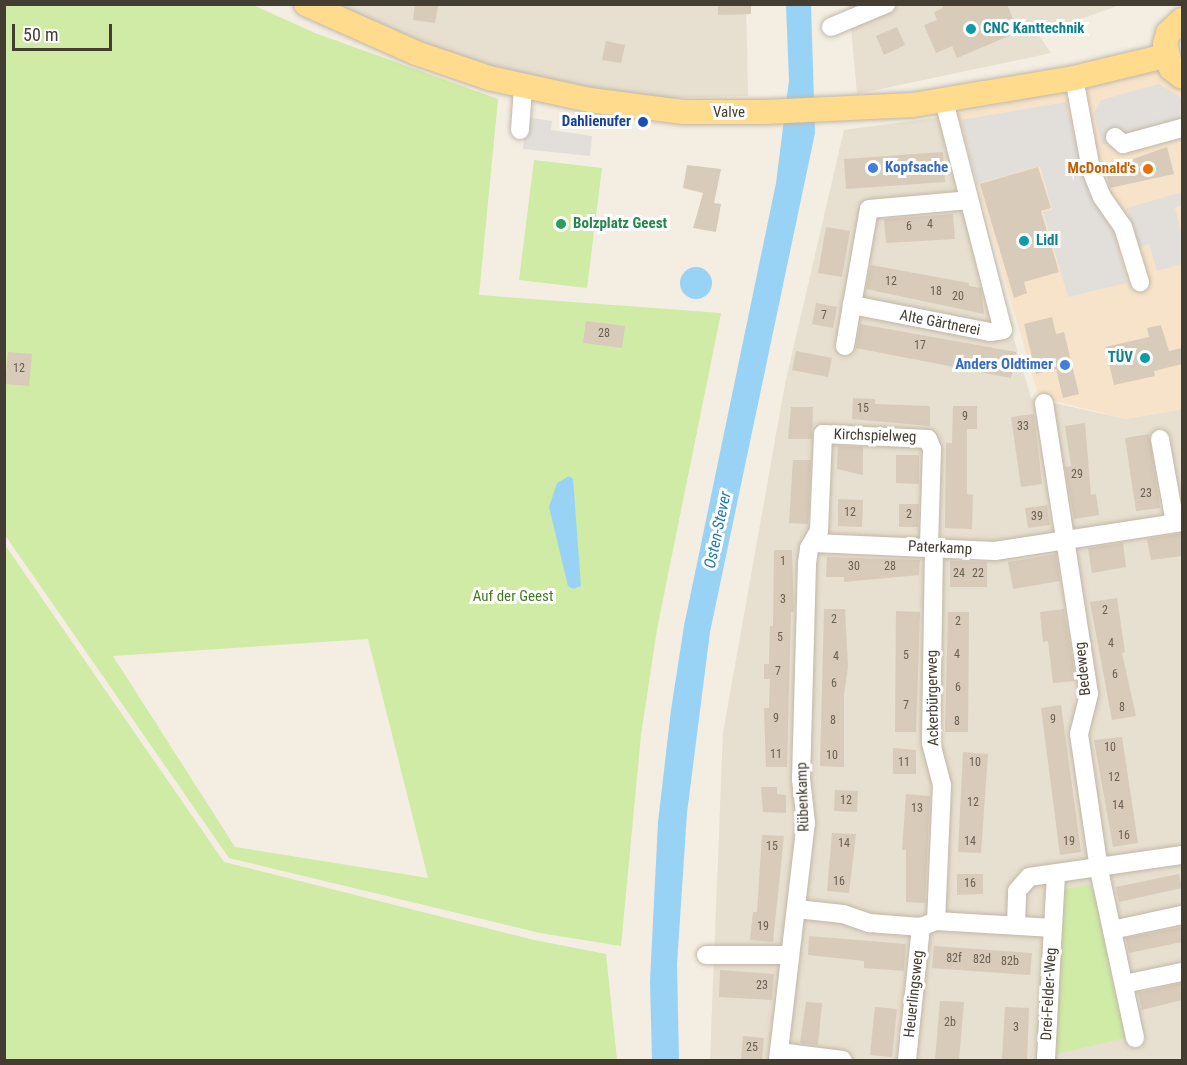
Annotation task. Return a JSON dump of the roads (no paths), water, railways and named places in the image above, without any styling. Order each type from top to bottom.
[{"type":"main road","name":"Valve","points":[[306,4],[416,52],[523,88],[644,108],[771,112],[944,101],[1074,78],[1165,56]]},
{"type":"main road","points":[[1182,20],[1168,33],[1165,56],[1171,68],[1182,77]]},
{"type":"street","points":[[831,27],[886,4]]},
{"type":"street","points":[[1179,4],[1182,12]]},
{"type":"street","points":[[1074,78],[1090,170],[1102,197],[1123,227],[1140,282]]},
{"type":"street","points":[[520,130],[523,88]]},
{"type":"street","name":"Alte Gärtnerei","points":[[852,305],[990,332],[1003,330],[944,101]]},
{"type":"street","points":[[1115,137],[1123,144],[1182,128]]},
{"type":"street","points":[[844,346],[869,209],[969,200]]},
{"type":"street","points":[[1044,403],[1065,540]]},
{"type":"street","name":"Kirchspielweg","points":[[814,543],[819,531],[823,434],[919,435],[928,439],[932,448],[932,547]]},
{"type":"street","name":"Paterkamp","points":[[814,543],[995,551],[1179,522],[1160,439]]},
{"type":"street","name":"Bedeweg","points":[[1065,540],[1089,694],[1079,734],[1098,870]]},
{"type":"street","name":"Rübenkamp","points":[[814,543],[809,548],[807,563],[801,779],[806,823],[778,1056],[843,1060]]},
{"type":"street","name":"Ackerbürgerweg","points":[[928,924],[942,785],[931,742],[932,547]]},
{"type":"street","points":[[1016,925],[1017,891],[1029,877],[1098,870],[1182,855]]},
{"type":"street","points":[[1098,870],[1135,1038]]},
{"type":"street","points":[[797,909],[843,914],[869,923],[1016,925],[1053,928],[1056,874]]},
{"type":"street","points":[[1112,930],[1182,915]]},
{"type":"street","name":"Heuerlingsweg","points":[[907,1060],[928,924]]},
{"type":"street","name":"Drei-Felder-Weg","points":[[1046,1060],[1053,928]]},
{"type":"street","points":[[706,955],[790,955]]},
{"type":"street","points":[[1124,984],[1182,972]]},
{"type":"water","name":"Osten-Stever","points":[[786,5],[811,5],[815,133],[710,632],[687,813],[677,964],[679,1060],[652,1060],[650,981],[658,822],[671,710],[684,626],[776,183],[789,80]]},
{"type":"water","points":[[696,267],[707,272],[712,283],[707,294],[696,299],[685,294],[680,283],[685,272]]},
{"type":"water","points":[[569,476],[573,479],[581,586],[573,589],[568,586],[549,507],[557,483]]},
{"type":"place","name":"CNC Kanttechnik","points":[[971,29]]},
{"type":"place","name":"Dahlienufer","points":[[643,122]]},
{"type":"place","name":"Kopfsache","points":[[873,168]]},
{"type":"place","name":"McDonald's","points":[[1148,169]]},
{"type":"place","name":"Bolzplatz Geest","points":[[561,224]]},
{"type":"place","name":"Lidl","points":[[1024,241]]},
{"type":"place","name":"TÜV","points":[[1145,358]]},
{"type":"place","name":"Anders Oldtimer","points":[[1065,365]]},
{"type":"park label","name":"Auf der Geest","points":[[513,597]]}]
